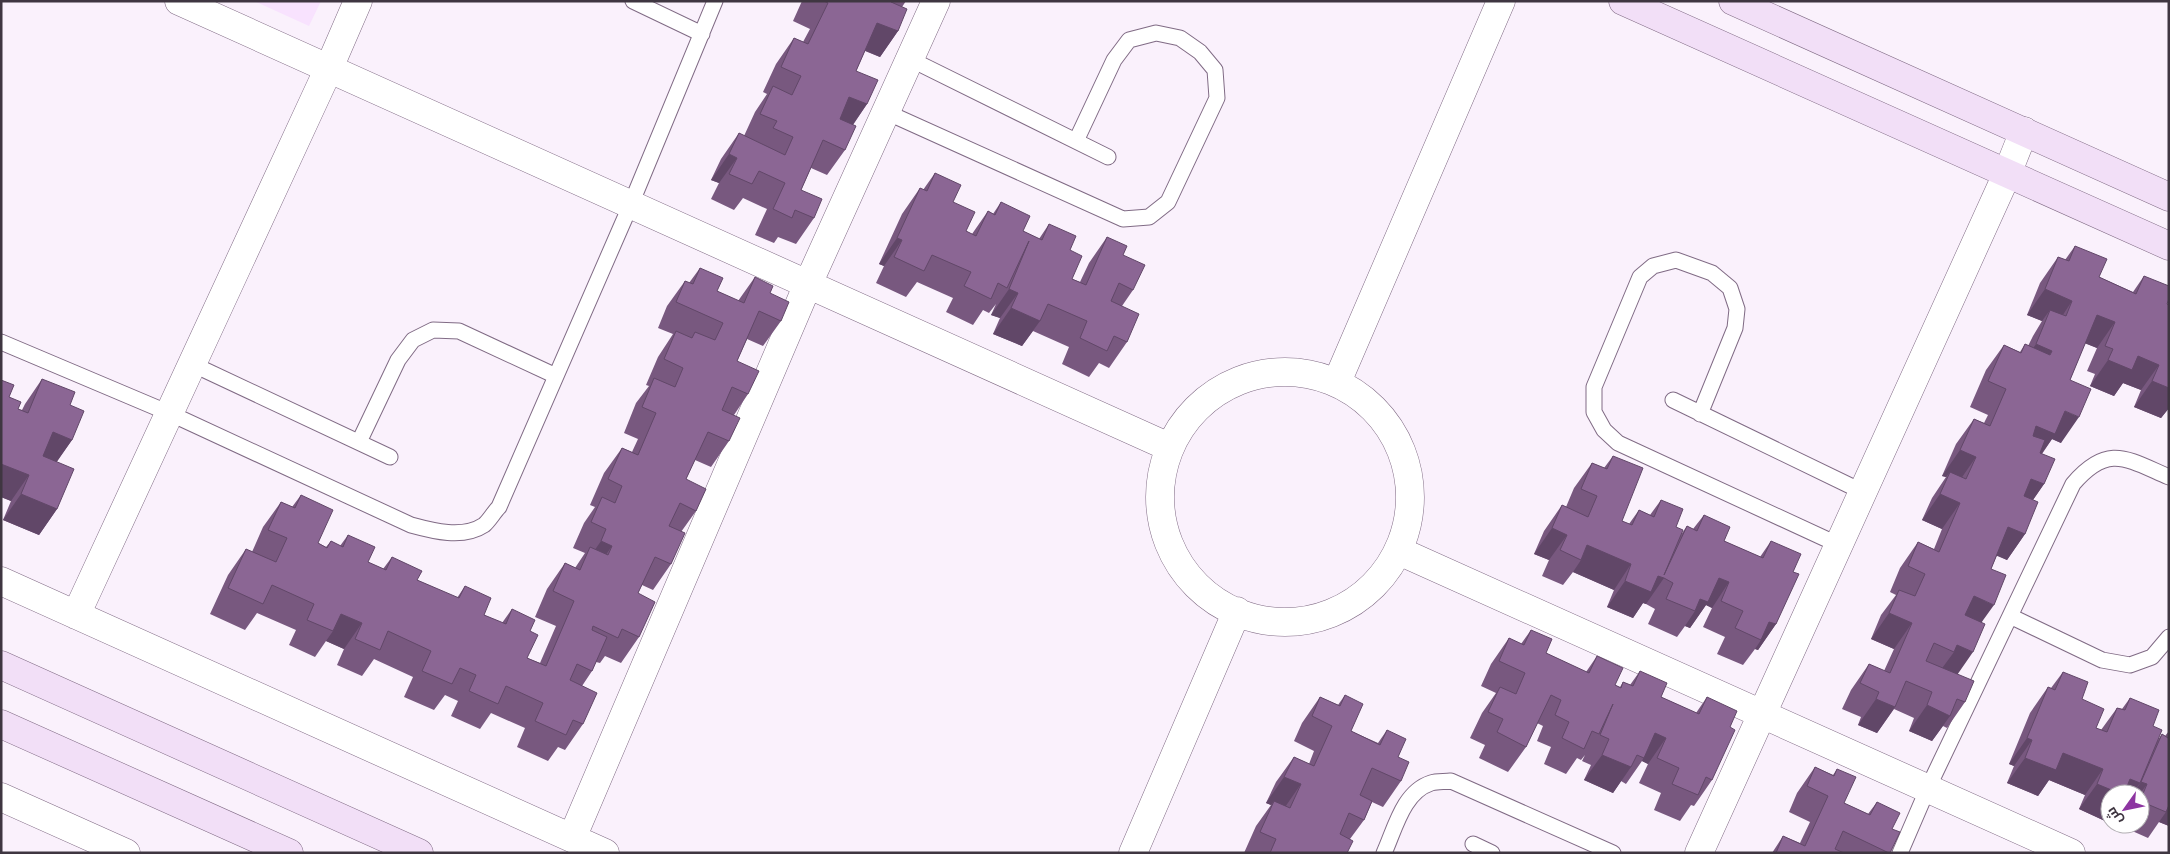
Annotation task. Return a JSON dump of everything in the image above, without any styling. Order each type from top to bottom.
[{"type":"street","points":[[179,1],[1169,447]]},
{"type":"street","points":[[76,615],[329,68],[358,1]]},
{"type":"street","points":[[572,838],[808,284],[936,1]]},
{"type":"street","points":[[1336,382],[1501,1]]},
{"type":"street","points":[[1623,1],[2169,246]]},
{"type":"street","points":[[1733,1],[2169,196]]},
{"type":"street","points":[[1699,853],[2007,174],[2024,132]]},
{"type":"street","points":[[1298,371],[1336,382],[1370,404],[1395,435],[1409,473],[1410,513],[1399,551],[1374,586],[1339,611],[1297,622],[1254,619],[1215,601],[1184,571],[1165,532],[1160,489],[1169,447],[1191,413],[1221,388],[1258,374],[1298,371]]},
{"type":"street","points":[[1399,551],[2071,853]]},
{"type":"street","points":[[1,581],[605,853]]},
{"type":"street","points":[[1133,853],[1237,611]]},
{"type":"street","points":[[1,665],[419,853]]},
{"type":"street","points":[[1,724],[289,853]]},
{"type":"street","points":[[3,804],[126,853]]},
{"type":"lane","points":[[633,1],[702,34]]},
{"type":"lane","points":[[1,342],[169,413],[411,525],[441,533],[466,531],[484,525],[499,507],[631,204],[715,1]]},
{"type":"lane","points":[[886,112],[1123,219],[1149,217],[1168,202],[1217,98],[1215,70],[1200,52],[1180,38],[1156,33],[1129,40],[1114,60],[1076,141]]},
{"type":"lane","points":[[910,59],[1108,157]]},
{"type":"lane","points":[[1700,414],[1735,328],[1737,308],[1730,288],[1712,273],[1676,260],[1653,266],[1640,277],[1594,387],[1594,412],[1597,418],[1604,430],[1618,443],[1839,545]]},
{"type":"lane","points":[[359,442],[398,360],[413,340],[434,330],[459,331],[556,376]]},
{"type":"lane","points":[[192,364],[390,457]]},
{"type":"lane","points":[[1673,400],[1863,492]]},
{"type":"lane","points":[[1900,853],[1928,788],[2073,484],[2085,470],[2105,458],[2125,458],[2169,478]]},
{"type":"lane","points":[[2010,616],[2102,660],[2130,665],[2152,658],[2169,637]]},
{"type":"lane","points":[[1384,853],[1404,806],[1416,792],[1432,782],[1451,781],[1613,853]]},
{"type":"lane","points":[[1473,844],[1492,853]]},
{"type":"shaded area","points":[[254,1],[321,1],[309,26]]},
{"type":"building","points":[[824,1],[891,1],[907,9],[898,31],[877,23],[856,71],[878,80],[867,104],[849,97],[840,119],[856,126],[845,150],[823,140],[801,190],[822,199],[814,218],[795,210],[792,218],[773,209],[785,183],[759,171],[752,184],[729,174],[737,158],[729,154],[739,133],[785,155],[793,137],[773,128],[777,121],[760,114],[773,86],[792,95],[801,76],[781,67],[794,38],[808,44],[828,3]]},
{"type":"building","points":[[935,173],[961,185],[953,202],[975,212],[966,231],[976,236],[988,211],[995,215],[1001,202],[1030,216],[1023,231],[1042,240],[1049,224],[1076,236],[1070,250],[1082,256],[1072,279],[1086,285],[1107,237],[1127,246],[1123,255],[1145,265],[1133,290],[1119,283],[1111,301],[1139,314],[1127,342],[1114,336],[1107,351],[1080,338],[1087,321],[1048,304],[1040,321],[1011,308],[1018,293],[1009,289],[1029,241],[1007,288],[998,283],[991,299],[964,286],[971,272],[932,255],[924,271],[894,257],[902,240],[897,238],[920,188],[927,191]]},
{"type":"building","points":[[2075,246],[2107,259],[2099,277],[2136,294],[2144,276],[2169,286],[2167,304],[2169,305],[2169,388],[2152,381],[2159,365],[2138,356],[2132,370],[2108,360],[2113,349],[2105,346],[2115,322],[2097,315],[2070,380],[2091,389],[2079,417],[2065,411],[2055,434],[2036,426],[2033,436],[2045,440],[2040,453],[2055,459],[2044,484],[2031,479],[2024,496],[2038,502],[2025,534],[2008,527],[1991,569],[2006,575],[1994,605],[1974,596],[1965,615],[1985,624],[1973,652],[1957,645],[1954,652],[1934,643],[1926,661],[1974,681],[1965,702],[1957,699],[1950,716],[1927,705],[1932,692],[1906,681],[1895,707],[1876,699],[1879,692],[1860,683],[1869,664],[1890,673],[1912,623],[1889,613],[1899,590],[1915,596],[1925,574],[1908,566],[1918,542],[1939,552],[1960,503],[1940,494],[1950,472],[1966,479],[1976,457],[1960,450],[1974,419],[1990,426],[2006,389],[1988,381],[2004,345],[2021,353],[2025,344],[2050,355],[2052,351],[2036,344],[2050,310],[2066,316],[2072,301],[2045,289],[2058,257],[2069,261]]},
{"type":"building","points":[[700,268],[723,278],[717,291],[744,303],[755,277],[773,286],[770,293],[789,302],[781,321],[759,311],[737,361],[759,371],[748,394],[732,387],[722,410],[740,418],[729,441],[708,432],[686,479],[706,489],[696,511],[680,503],[669,526],[685,533],[671,564],[655,557],[638,593],[655,602],[639,637],[622,629],[618,638],[593,626],[592,630],[607,637],[592,671],[577,664],[570,680],[597,693],[583,724],[573,720],[566,735],[535,721],[543,703],[506,686],[498,704],[469,691],[476,675],[460,668],[452,684],[422,671],[431,651],[388,631],[380,650],[355,639],[362,623],[341,614],[333,631],[307,620],[314,604],[272,585],[263,604],[228,588],[246,549],[276,562],[287,538],[268,530],[281,502],[295,508],[301,495],[333,510],[318,543],[327,548],[331,541],[343,547],[348,535],[375,547],[368,562],[386,570],[392,557],[422,571],[417,580],[459,598],[465,586],[491,598],[484,615],[506,624],[512,609],[535,620],[530,631],[538,635],[527,658],[546,666],[574,601],[553,591],[565,563],[580,570],[590,547],[608,555],[612,546],[601,541],[606,529],[591,522],[602,497],[615,503],[622,486],[608,479],[622,448],[638,455],[656,413],[642,407],[654,378],[675,387],[683,368],[664,359],[676,331],[692,338],[695,332],[715,340],[723,323],[676,302],[685,281],[693,284]]},
{"type":"building","points":[[42,379],[75,392],[70,405],[84,411],[72,440],[53,432],[43,456],[74,469],[57,509],[21,494],[29,475],[1,464],[1,380],[14,385],[9,397],[21,402],[18,409],[28,413]]},
{"type":"building","points":[[1613,456],[1643,468],[1622,521],[1632,525],[1639,510],[1654,517],[1661,500],[1683,509],[1676,527],[1683,530],[1664,575],[1687,526],[1697,531],[1704,515],[1730,527],[1724,541],[1763,558],[1771,541],[1801,554],[1793,572],[1799,574],[1776,624],[1769,622],[1761,640],[1735,628],[1743,611],[1721,601],[1729,582],[1719,578],[1708,602],[1700,599],[1695,611],[1666,599],[1673,583],[1664,578],[1658,576],[1651,592],[1625,581],[1631,564],[1587,545],[1581,560],[1560,550],[1567,535],[1552,528],[1562,505],[1588,517],[1597,496],[1581,489],[1592,463],[1607,469]]},
{"type":"building","points":[[1531,630],[1552,639],[1546,653],[1589,673],[1597,656],[1623,668],[1615,685],[1621,688],[1623,682],[1633,686],[1640,671],[1667,683],[1661,697],[1699,714],[1707,697],[1737,711],[1730,727],[1735,730],[1712,780],[1706,777],[1698,795],[1672,784],[1679,768],[1657,758],[1666,738],[1655,733],[1644,758],[1637,755],[1631,767],[1602,755],[1609,739],[1600,735],[1613,704],[1599,734],[1592,731],[1584,749],[1562,738],[1569,722],[1555,715],[1561,700],[1551,695],[1526,747],[1497,732],[1503,719],[1488,712],[1497,693],[1500,687],[1516,694],[1525,673],[1499,661],[1509,638],[1524,645]]},
{"type":"building","points":[[2063,672],[2088,682],[2082,699],[2104,709],[2096,728],[2107,732],[2117,708],[2125,710],[2130,698],[2159,710],[2153,726],[2162,730],[2140,783],[2130,779],[2128,784],[2100,785],[2097,784],[2103,769],[2063,753],[2056,770],[2025,758],[2032,740],[2027,738],[2048,687],[2055,690]]},
{"type":"building","points":[[1345,695],[1363,704],[1351,731],[1380,745],[1387,730],[1406,739],[1398,757],[1409,762],[1401,781],[1372,768],[1360,795],[1372,801],[1364,820],[1349,813],[1340,834],[1353,841],[1347,853],[1270,853],[1276,839],[1260,832],[1274,801],[1290,808],[1301,784],[1284,777],[1294,757],[1314,766],[1332,726],[1312,716],[1320,697],[1340,706]]},
{"type":"building","points":[[2162,734],[2169,737],[2169,805],[2166,812],[2150,805],[2150,784],[2141,782]]},
{"type":"building","points":[[1815,767],[1834,776],[1837,769],[1856,777],[1844,803],[1870,815],[1877,802],[1900,813],[1892,829],[1900,832],[1890,853],[1843,831],[1835,849],[1844,853],[1776,853],[1783,836],[1805,846],[1828,796],[1807,786]]}]
